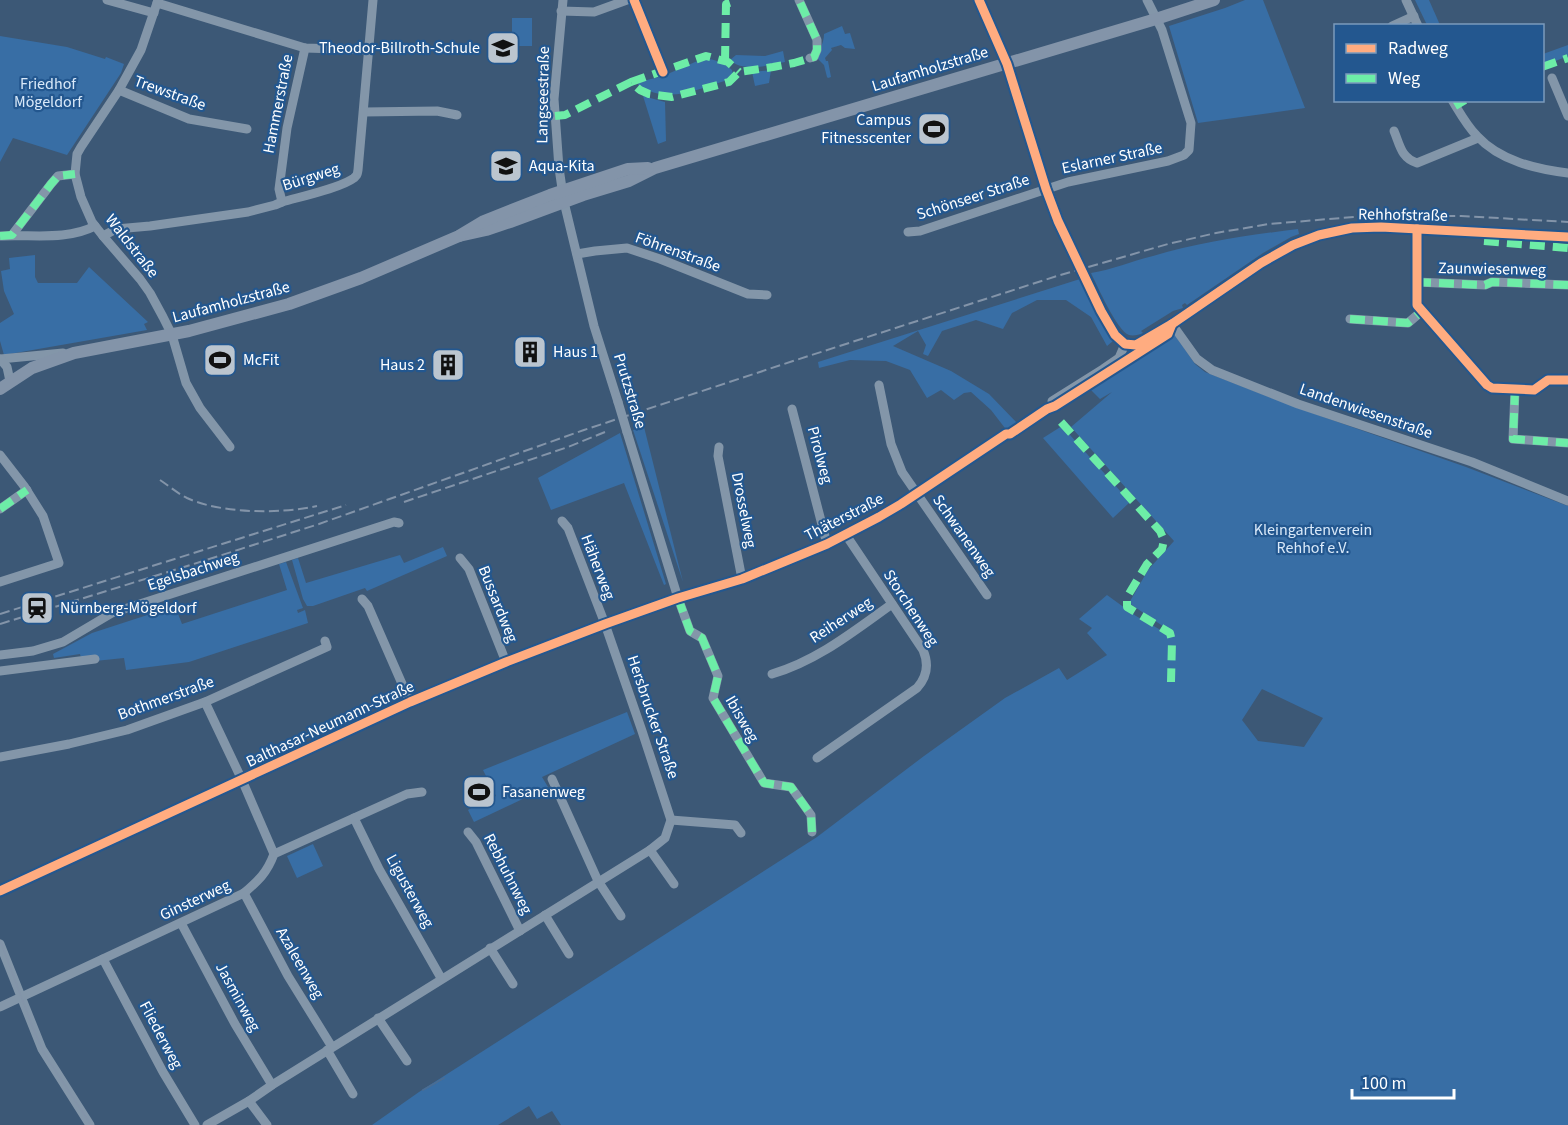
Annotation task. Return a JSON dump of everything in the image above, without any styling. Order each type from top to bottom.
[{"type":"main road","name":"Laufamholzstraße","points":[[74,353],[172,335],[290,304],[348,283],[459,236],[486,230],[628,169],[655,168],[1214,0]]},
{"type":"main road","points":[[5,385],[40,364],[74,353]]},
{"type":"street","points":[[107,0],[154,14]]},
{"type":"street","name":"Langseestraße","points":[[562,0],[554,99],[556,147],[563,196]]},
{"type":"street","points":[[561,11],[594,12],[627,0]]},
{"type":"street","points":[[798,0],[816,40],[817,50],[814,57],[810,58]]},
{"type":"street","points":[[979,0],[1006,64],[1058,221],[1101,311],[1115,334],[1125,344],[1119,358],[1052,401]]},
{"type":"street","points":[[1147,0],[1156,19]]},
{"type":"street","points":[[1406,0],[1416,21]]},
{"type":"street","name":"Bürgweg","points":[[103,236],[116,229],[248,212],[352,180],[358,170],[372,1]]},
{"type":"street","points":[[12,235],[58,176],[75,174],[77,154],[119,90],[141,50],[157,2],[305,48],[369,50]]},
{"type":"street","name":"Eslarner Straße","points":[[1046,189],[1068,182],[1168,161],[1184,155],[1189,150],[1191,123],[1162,30],[1156,19]]},
{"type":"street","name":"Hammerstraße","points":[[282,202],[279,189],[287,128],[305,48]]},
{"type":"street","points":[[1552,78],[1568,116]]},
{"type":"street","name":"Trewstraße","points":[[119,90],[189,118],[247,129]]},
{"type":"street","points":[[1453,102],[1478,138],[1495,150],[1521,164],[1568,173]]},
{"type":"street","points":[[364,111],[437,111],[457,115]]},
{"type":"street","points":[[1394,131],[1403,154],[1409,160],[1417,162],[1478,138]]},
{"type":"street","name":"Waldstraße","points":[[75,174],[81,197],[95,226],[140,279],[164,317],[172,335],[186,383],[200,408],[230,447]]},
{"type":"street","name":"Schönseer Straße","points":[[908,231],[920,231],[1046,189]]},
{"type":"street","name":"Prutzstraße","points":[[563,196],[594,326],[678,598]]},
{"type":"street","points":[[0,236],[70,235],[95,226]]},
{"type":"street","name":"Rehhofstraße","points":[[1125,344],[1137,345],[1172,324],[1261,262],[1319,235],[1352,228],[1568,237]]},
{"type":"street","points":[[1417,229],[1417,305],[1488,385],[1492,388],[1534,390],[1548,380],[1568,380]]},
{"type":"street","name":"Föhrenstraße","points":[[577,254],[627,248],[748,294],[768,295]]},
{"type":"street","name":"Zaunwiesenweg","points":[[1416,282],[1568,285]]},
{"type":"street","points":[[1350,319],[1408,323],[1422,311]]},
{"type":"street","name":"Landenwiesenstraße","points":[[1172,324],[1197,359],[1212,370],[1298,404],[1472,462],[1568,501]]},
{"type":"street","name":"Laufamholzstraße","points":[[0,359],[74,353]]},
{"type":"street","name":"Laufamholzstraße","points":[[0,359],[7,367],[5,385]]},
{"type":"street","name":"Schwanenweg","points":[[879,385],[891,444],[902,471],[987,595]]},
{"type":"street","points":[[1515,390],[1513,439],[1568,443]]},
{"type":"street","name":"Pirolweg","points":[[792,409],[827,544]]},
{"type":"street","name":"Thäterstraße","points":[[678,598],[742,579],[846,535],[916,494],[1006,434],[1010,434]]},
{"type":"street","name":"Drosselweg","points":[[718,447],[742,579]]},
{"type":"street","points":[[0,455],[44,516],[59,564],[0,582]]},
{"type":"street","points":[[0,509],[27,490]]},
{"type":"street","name":"Häherweg","points":[[562,521],[568,528],[605,624]]},
{"type":"street","name":"Egelsbachweg","points":[[0,655],[33,651],[63,642],[112,613],[394,522],[399,524]]},
{"type":"street","name":"Storchenweg","points":[[817,758],[917,688],[927,669],[923,650],[846,535]]},
{"type":"street","name":"Bussardweg","points":[[460,558],[469,569],[506,662]]},
{"type":"street","points":[[618,620],[678,598]]},
{"type":"street","name":"Ibisweg","points":[[678,598],[690,631],[702,638],[718,676],[713,698],[728,725],[764,783],[791,787],[811,815],[812,832]]},
{"type":"street","points":[[362,599],[368,606],[410,702]]},
{"type":"street","name":"Reiherweg","points":[[772,674],[830,649],[892,604]]},
{"type":"street","name":"Balthasar-Neumann-Straße","points":[[0,891],[410,702],[605,624]]},
{"type":"street","name":"Hersbrucker Straße","points":[[605,624],[671,820]]},
{"type":"street","name":"Bothmerstraße","points":[[0,757],[127,730],[205,702],[327,647],[325,641]]},
{"type":"street","points":[[0,671],[95,659]]},
{"type":"street","points":[[205,702],[274,854],[407,794],[422,792]]},
{"type":"street","points":[[552,779],[598,881],[621,916]]},
{"type":"street","name":"Ligusterweg","points":[[354,818],[379,868],[441,978]]},
{"type":"street","points":[[207,1125],[650,850],[665,838],[671,820],[735,825],[741,833]]},
{"type":"street","name":"Rebhuhnweg","points":[[468,832],[476,842],[520,930]]},
{"type":"street","points":[[650,850],[674,884]]},
{"type":"street","name":"Ginsterweg","points":[[0,1007],[244,893],[262,877],[271,864],[274,854]]},
{"type":"street","name":"Azaleenweg","points":[[244,893],[329,1049]]},
{"type":"street","points":[[545,915],[569,954]]},
{"type":"street","name":"Jasminweg","points":[[181,923],[235,1024],[272,1084]]},
{"type":"street","points":[[0,944],[45,1055],[90,1125]]},
{"type":"street","points":[[490,948],[513,984]]},
{"type":"street","name":"Fliederweg","points":[[103,959],[163,1072],[195,1125]]},
{"type":"street","points":[[378,1018],[406,1061]]},
{"type":"street","points":[[329,1049],[353,1094]]},
{"type":"street","points":[[249,1101],[267,1125]]},
{"type":"green space","points":[[1245,0],[1263,0],[1305,108],[1198,123],[1169,26]]},
{"type":"green space","points":[[1415,0],[1429,0],[1440,24],[1427,24]]},
{"type":"green space","points":[[512,18],[532,18],[532,46],[512,46]]},
{"type":"green space","points":[[842,26],[845,34],[850,33],[855,49],[841,45],[831,48],[832,50],[825,58],[828,61],[831,77],[828,78],[824,65],[817,58],[824,34]]},
{"type":"green space","name":"Friedhof Mögeldorf","points":[[0,36],[67,47],[124,64],[121,73],[67,155],[13,138],[0,162]]},
{"type":"green space","points":[[1568,45],[1568,56],[1544,66],[1544,54]]},
{"type":"green space","points":[[783,51],[785,62],[764,66],[742,66],[730,60],[736,55],[765,56]]},
{"type":"green space","points":[[702,59],[722,63],[732,70],[733,75],[728,80],[671,95],[649,91],[638,85],[639,82],[663,76]]},
{"type":"green space","points":[[771,70],[769,83],[755,86],[752,72]]},
{"type":"green space","points":[[643,96],[665,102],[666,141],[658,144]]},
{"type":"green space","points":[[1298,229],[1299,234],[1263,253],[1187,305],[1185,303],[1182,305],[1183,308],[1173,311],[1138,335],[1129,335],[1124,332],[1091,273],[1189,247],[1244,236]]},
{"type":"green space","points":[[35,255],[35,277],[38,283],[77,283],[89,267],[148,322],[144,324],[147,330],[4,355],[0,341],[0,323],[14,314],[4,291],[1,271],[10,269],[9,258]]},
{"type":"green space","points":[[1080,279],[1113,341],[1107,346],[1091,317],[1066,300],[1037,300],[1012,313],[1003,329],[976,320],[942,331],[928,356],[923,354],[926,345],[918,331],[893,346],[951,371],[989,394],[1019,425],[1008,432],[991,410],[971,392],[964,393],[954,400],[941,390],[927,398],[910,370],[886,361],[850,360],[819,368],[818,362]]},
{"type":"green space","name":"Kleingartenverein Rehhof e.V.","points":[[1171,335],[1175,335],[1195,364],[1205,372],[1568,506],[1568,1125],[561,1125],[552,1111],[537,1119],[529,1106],[498,1125],[372,1125],[419,1092],[817,837],[1005,698],[1059,668],[1067,680],[1107,655],[1087,633],[1092,628],[1079,619],[1107,595],[1136,616],[1166,633],[1170,631],[1129,603],[1148,570],[1174,541],[1071,427],[1112,392],[1100,399],[1091,390]],"holes":[[[1262,689],[1323,718],[1304,747],[1258,741],[1242,720]]]},
{"type":"green space","points":[[1062,426],[1130,502],[1113,518],[1043,438]]},
{"type":"green space","points":[[644,427],[683,582],[633,430]]},
{"type":"green space","points":[[620,433],[666,584],[664,585],[624,483],[551,510],[538,478]]},
{"type":"green space","points":[[443,547],[447,556],[367,591],[365,588],[313,606],[307,606],[303,599],[292,560],[298,558],[306,583],[400,555],[404,563]]},
{"type":"green space","points":[[286,562],[303,608],[297,610],[298,613],[305,610],[308,623],[189,662],[126,670],[124,658],[95,661],[81,658],[80,654],[54,658],[53,654],[92,633],[175,606],[182,624],[287,590],[279,564]]},
{"type":"green space","points":[[627,712],[635,734],[542,777],[548,787],[474,822],[468,810],[474,806],[465,787],[484,778],[493,797],[496,796],[483,770]]},
{"type":"green space","points":[[313,844],[323,866],[297,878],[287,856]]},
{"type":"waterway","points":[[423,1090],[444,1078]]},
{"type":"tram line","points":[[0,940],[45,1055],[91,1125]]},
{"type":"railway","points":[[0,624],[319,524],[584,430],[793,361],[1057,276],[1168,244],[1269,224],[1365,216],[1461,216],[1568,222]]},
{"type":"railway","points":[[404,502],[568,447],[605,432]]},
{"type":"railway","points":[[160,480],[187,498],[234,510],[269,511],[317,506]]},
{"type":"railway","points":[[0,614],[346,505]]},
{"type":"marked path","points":[[725,61],[726,4],[732,2],[731,0]]},
{"type":"marked path","points":[[555,116],[565,115],[631,82],[649,94],[672,97],[729,82],[739,72],[794,63],[814,57],[817,40],[799,0]]},
{"type":"marked path","points":[[631,82],[706,56],[728,62],[739,72]]},
{"type":"marked path","points":[[1544,66],[1568,58]]},
{"type":"marked path","points":[[1455,106],[1462,102]]},
{"type":"marked path","points":[[0,236],[12,235],[58,176],[75,174]]},
{"type":"marked path","points":[[1484,241],[1568,248]]},
{"type":"marked path","points":[[1416,282],[1568,285]]},
{"type":"marked path","points":[[1350,319],[1408,323],[1422,311]]},
{"type":"marked path","points":[[1515,390],[1513,439],[1568,443]]},
{"type":"marked path","points":[[1061,422],[1160,531],[1164,540],[1162,549],[1147,564],[1127,597],[1127,607],[1170,633],[1172,641],[1171,682]]},
{"type":"marked path","points":[[0,509],[27,490]]},
{"type":"marked path","points":[[678,598],[690,631],[702,638],[718,676],[713,698],[764,783],[791,787],[811,815],[812,832]]},
{"type":"cycle path","points":[[634,0],[663,72]]},
{"type":"cycle path","points":[[979,0],[1007,64],[1058,221],[1101,311],[1115,335],[1125,344],[1136,345],[1172,324],[1261,263],[1293,245],[1319,235],[1352,228],[1381,227],[1568,237]]},
{"type":"cycle path","points":[[1417,229],[1417,305],[1487,385],[1492,388],[1534,390],[1548,380],[1568,380]]},
{"type":"cycle path","points":[[0,891],[410,702],[605,624],[678,598],[742,579],[827,544],[901,504],[1006,434],[1010,434],[1168,334],[1172,324]]},
{"type":"place","name":"Theodor-Billroth-Schule","points":[[503,48]]},
{"type":"place","name":"Campus Fitnesscenter","points":[[934,129]]},
{"type":"place","name":"Aqua-Kita","points":[[506,166]]},
{"type":"place","name":"Haus 1","points":[[530,352]]},
{"type":"place","name":"McFit","points":[[220,360]]},
{"type":"place","name":"Haus 2","points":[[448,365]]},
{"type":"place","name":"Nürnberg-Mögeldorf","points":[[37,608]]},
{"type":"place","name":"Fasanenweg","points":[[479,792]]}]
